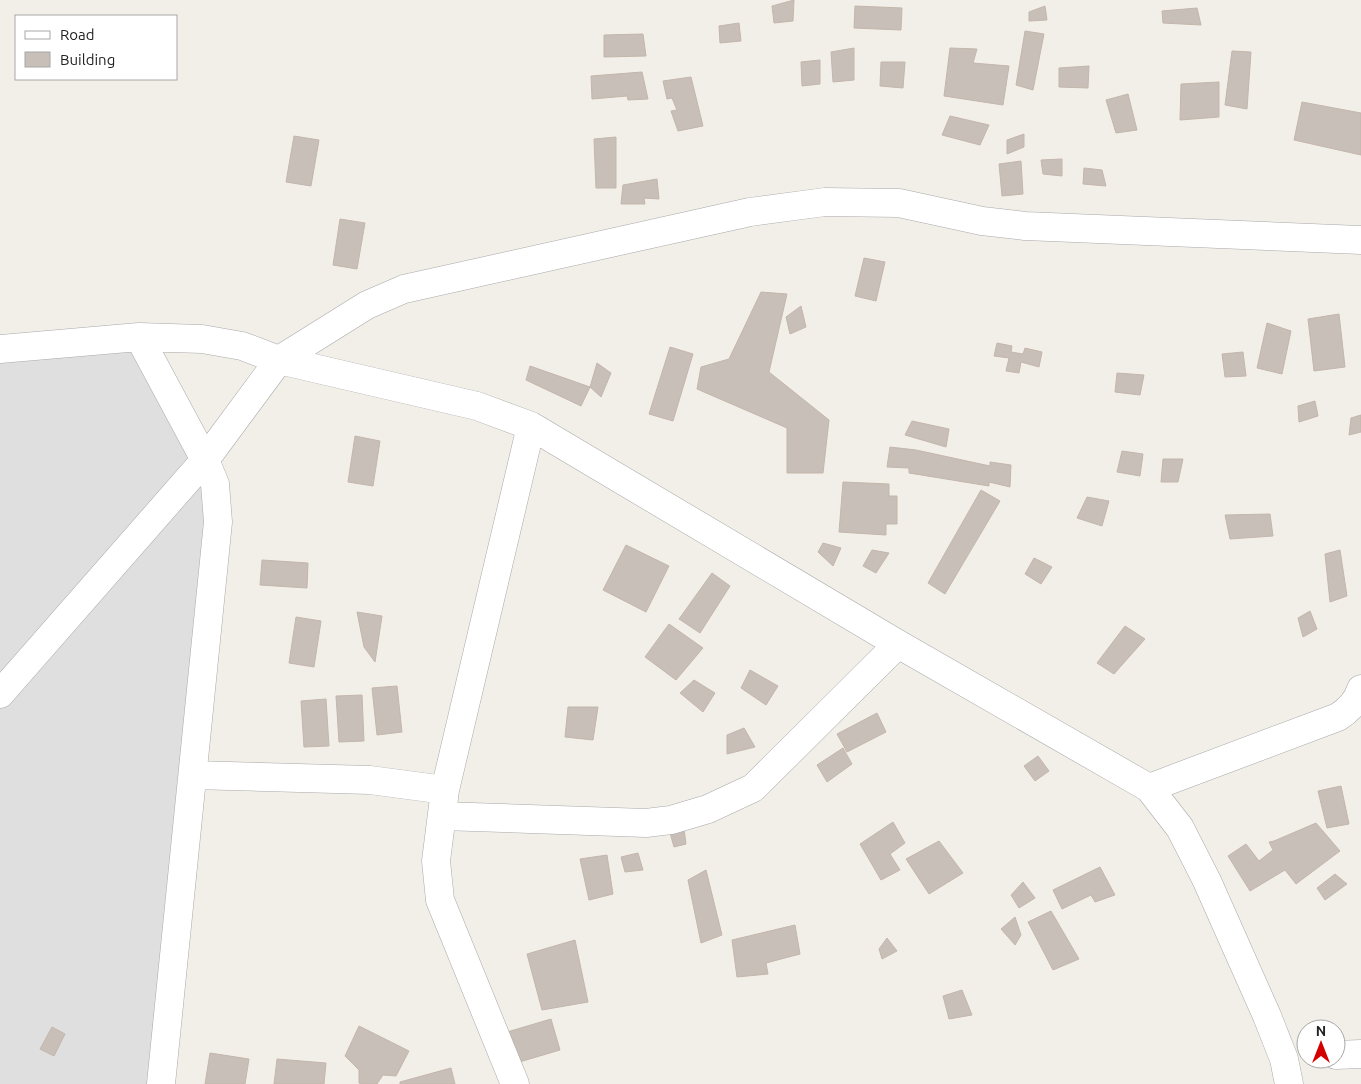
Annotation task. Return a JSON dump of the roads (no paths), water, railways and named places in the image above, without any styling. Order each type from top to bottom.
[{"type":"street","points":[[0,694],[205,460],[279,360],[367,305],[404,289],[750,212],[825,202],[899,203],[982,221],[1026,226],[1361,240]]},
{"type":"street","points":[[138,337],[205,460],[215,484],[218,522],[161,1084]]},
{"type":"street","points":[[0,349],[138,337],[202,339],[242,346],[279,360],[477,406],[531,426],[898,644],[1149,788],[1180,828],[1207,881],[1267,1016],[1293,1067]]},
{"type":"street","points":[[515,1084],[440,900],[436,861],[443,803],[531,426]]},
{"type":"street","points":[[193,775],[370,780],[443,803],[646,823],[671,820],[708,809],[753,788],[898,644]]},
{"type":"street","points":[[1149,788],[1338,718],[1350,709],[1361,689]]},
{"type":"street","points":[[1346,1055],[1361,1054]]}]
